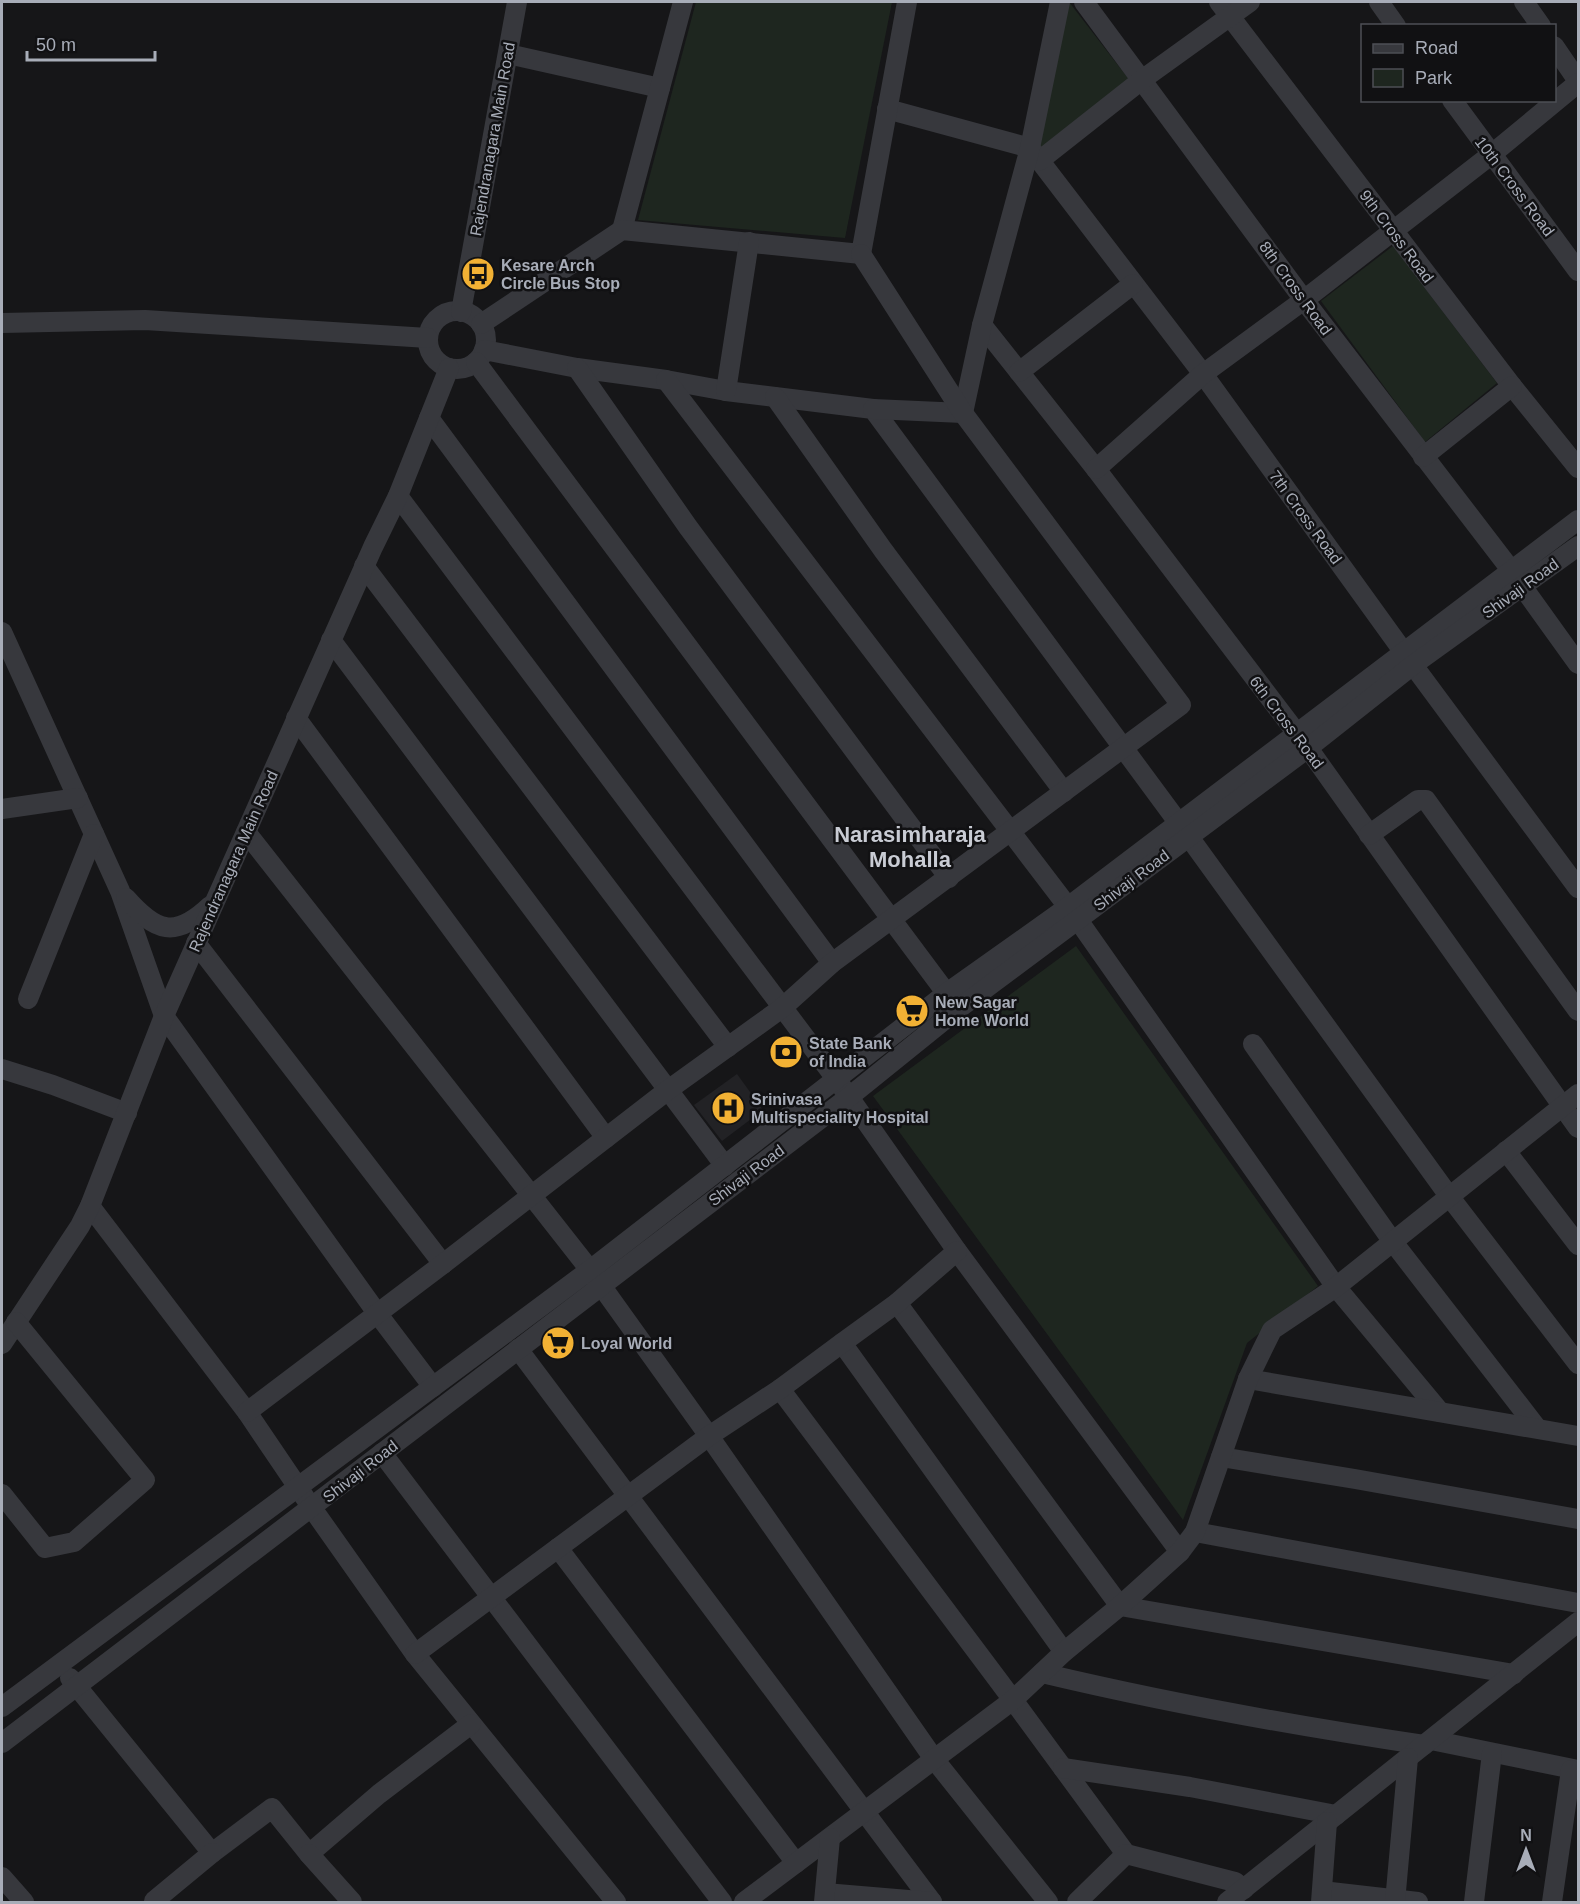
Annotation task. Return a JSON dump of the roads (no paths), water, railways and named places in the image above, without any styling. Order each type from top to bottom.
[{"type":"street","name":"Rajendranagara Main Road","points":[[461,312],[517,2]]},
{"type":"street","points":[[622,230],[683,2]]},
{"type":"street","points":[[247,1412],[668,1090],[782,1008],[832,963],[1181,705],[963,413],[861,254],[907,2]]},
{"type":"street","points":[[963,413],[982,325],[1034,154],[1060,2]]},
{"type":"street","name":"8th Cross Road","points":[[1084,2],[1304,300],[1516,578],[1578,664]]},
{"type":"street","points":[[1034,154],[1143,79],[1225,9],[1250,2]]},
{"type":"street","points":[[1379,2],[1395,24]]},
{"type":"street","points":[[1524,2],[1539,24]]},
{"type":"street","name":"9th Cross Road","points":[[1225,9],[1512,386],[1578,468]]},
{"type":"street","points":[[1556,49],[1578,82],[1556,100]]},
{"type":"street","points":[[508,54],[660,88]]},
{"type":"street","name":"10th Cross Road","points":[[1453,102],[1578,271]]},
{"type":"street","points":[[1096,469],[1203,374],[1304,300],[1492,154],[1554,102]]},
{"type":"street","points":[[887,109],[1034,154]]},
{"type":"street","name":"7th Cross Road","points":[[1034,154],[1203,374],[1578,888]]},
{"type":"street","points":[[481,324],[622,230],[861,254]]},
{"type":"street","points":[[726,391],[749,242]]},
{"type":"street","points":[[1019,372],[1133,284]]},
{"type":"street","points":[[452,312],[461,312],[470,315],[481,324],[486,337],[480,356],[468,367],[449,368],[433,356],[428,338],[436,321],[452,312]]},
{"type":"street","points":[[2,323],[145,320],[428,338]]},
{"type":"street","name":"6th Cross Road","points":[[982,325],[1096,469],[1302,741],[1578,1128]]},
{"type":"street","points":[[480,356],[666,380],[726,391],[873,409],[963,413]]},
{"type":"street","points":[[2,1707],[297,1486],[434,1387],[837,1080],[953,1001],[480,356]]},
{"type":"street","name":"Rajendranagara Main Road","points":[[2,1344],[80,1226],[90,1206],[164,1016],[364,566],[398,496],[449,368]]},
{"type":"street","points":[[577,368],[695,537],[950,878]]},
{"type":"street","points":[[666,380],[1073,913],[1336,1287],[1440,1412]]},
{"type":"street","points":[[1423,457],[1512,386]]},
{"type":"street","points":[[775,397],[883,550],[1064,792]]},
{"type":"street","points":[[873,409],[1184,830],[1449,1196],[1578,1364]]},
{"type":"street","points":[[429,418],[832,963]]},
{"type":"street","points":[[398,496],[837,1080],[957,1251],[1180,1552]]},
{"type":"street","points":[[1516,578],[1578,520]]},
{"type":"street","name":"Shivaji Road","points":[[2,1743],[849,1097],[953,1001],[1184,830],[1516,578],[1578,546]]},
{"type":"street","points":[[364,566],[728,1047]]},
{"type":"street","points":[[2,632],[120,891],[164,1016],[377,1313],[434,1387]]},
{"type":"street","points":[[331,640],[725,1166]]},
{"type":"street","points":[[297,718],[606,1138]]},
{"type":"street","points":[[2,809],[78,798]]},
{"type":"street","points":[[1369,835],[1418,800],[1426,800],[1578,1011]]},
{"type":"street","points":[[246,832],[590,1269],[934,1759],[1048,1902]]},
{"type":"street","points":[[28,999],[94,834]]},
{"type":"street","points":[[120,891],[142,917],[161,926],[180,927],[195,920],[216,900]]},
{"type":"street","points":[[196,943],[443,1264]]},
{"type":"street","points":[[1253,1044],[1393,1242],[1537,1428]]},
{"type":"street","points":[[2,1069],[127,1113]]},
{"type":"street","points":[[744,1902],[1013,1700],[1064,1652],[1180,1552],[1195,1532],[1248,1379],[1272,1330],[1336,1287],[1578,1094]]},
{"type":"street","points":[[1506,1150],[1578,1245]]},
{"type":"street","points":[[90,1206],[247,1412],[415,1654],[616,1902]]},
{"type":"street","points":[[415,1654],[709,1436],[780,1389],[897,1303],[957,1251]]},
{"type":"street","points":[[897,1303],[1120,1606],[1514,1674]]},
{"type":"street","points":[[2,1494],[45,1548],[74,1542],[145,1480],[16,1322]]},
{"type":"street","points":[[842,1343],[1064,1652]]},
{"type":"street","points":[[518,1349],[932,1902]]},
{"type":"street","points":[[1248,1379],[1578,1436]]},
{"type":"street","points":[[780,1389],[1126,1854],[1235,1882],[1244,1889]]},
{"type":"street","points":[[382,1453],[722,1902]]},
{"type":"street","points":[[1221,1457],[1578,1519]]},
{"type":"street","points":[[1195,1532],[1578,1603]]},
{"type":"street","points":[[558,1548],[796,1863]]},
{"type":"street","points":[[1227,1902],[1578,1622]]},
{"type":"street","points":[[58,1664],[212,1853]]},
{"type":"street","points":[[1042,1673],[1122,1692],[1356,1735],[1492,1753],[1575,1770],[1552,1902]]},
{"type":"street","points":[[309,1854],[379,1794],[471,1724]]},
{"type":"street","points":[[1474,1902],[1492,1753]]},
{"type":"street","points":[[1395,1901],[1408,1758]]},
{"type":"street","points":[[1063,1768],[1190,1787],[1331,1819]]},
{"type":"street","points":[[155,1902],[212,1853],[272,1808],[352,1902]]},
{"type":"street","points":[[1331,1819],[1322,1897],[1418,1902]]},
{"type":"street","points":[[830,1838],[824,1898],[932,1902]]},
{"type":"street","points":[[1077,1902],[1126,1854]]},
{"type":"street","points":[[2,1876],[24,1902]]},
{"type":"place","name":"Kesare Arch Circle Bus Stop","points":[[478,274]]},
{"type":"place","name":"New Sagar Home World","points":[[912,1011]]},
{"type":"place","name":"State Bank of India","points":[[786,1052]]},
{"type":"place","name":"Srinivasa Multispeciality Hospital","points":[[728,1108]]},
{"type":"place","name":"Loyal World","points":[[558,1343]]},
{"type":"district","name":"Narasimharaja Mohalla","points":[[910,846]]}]
